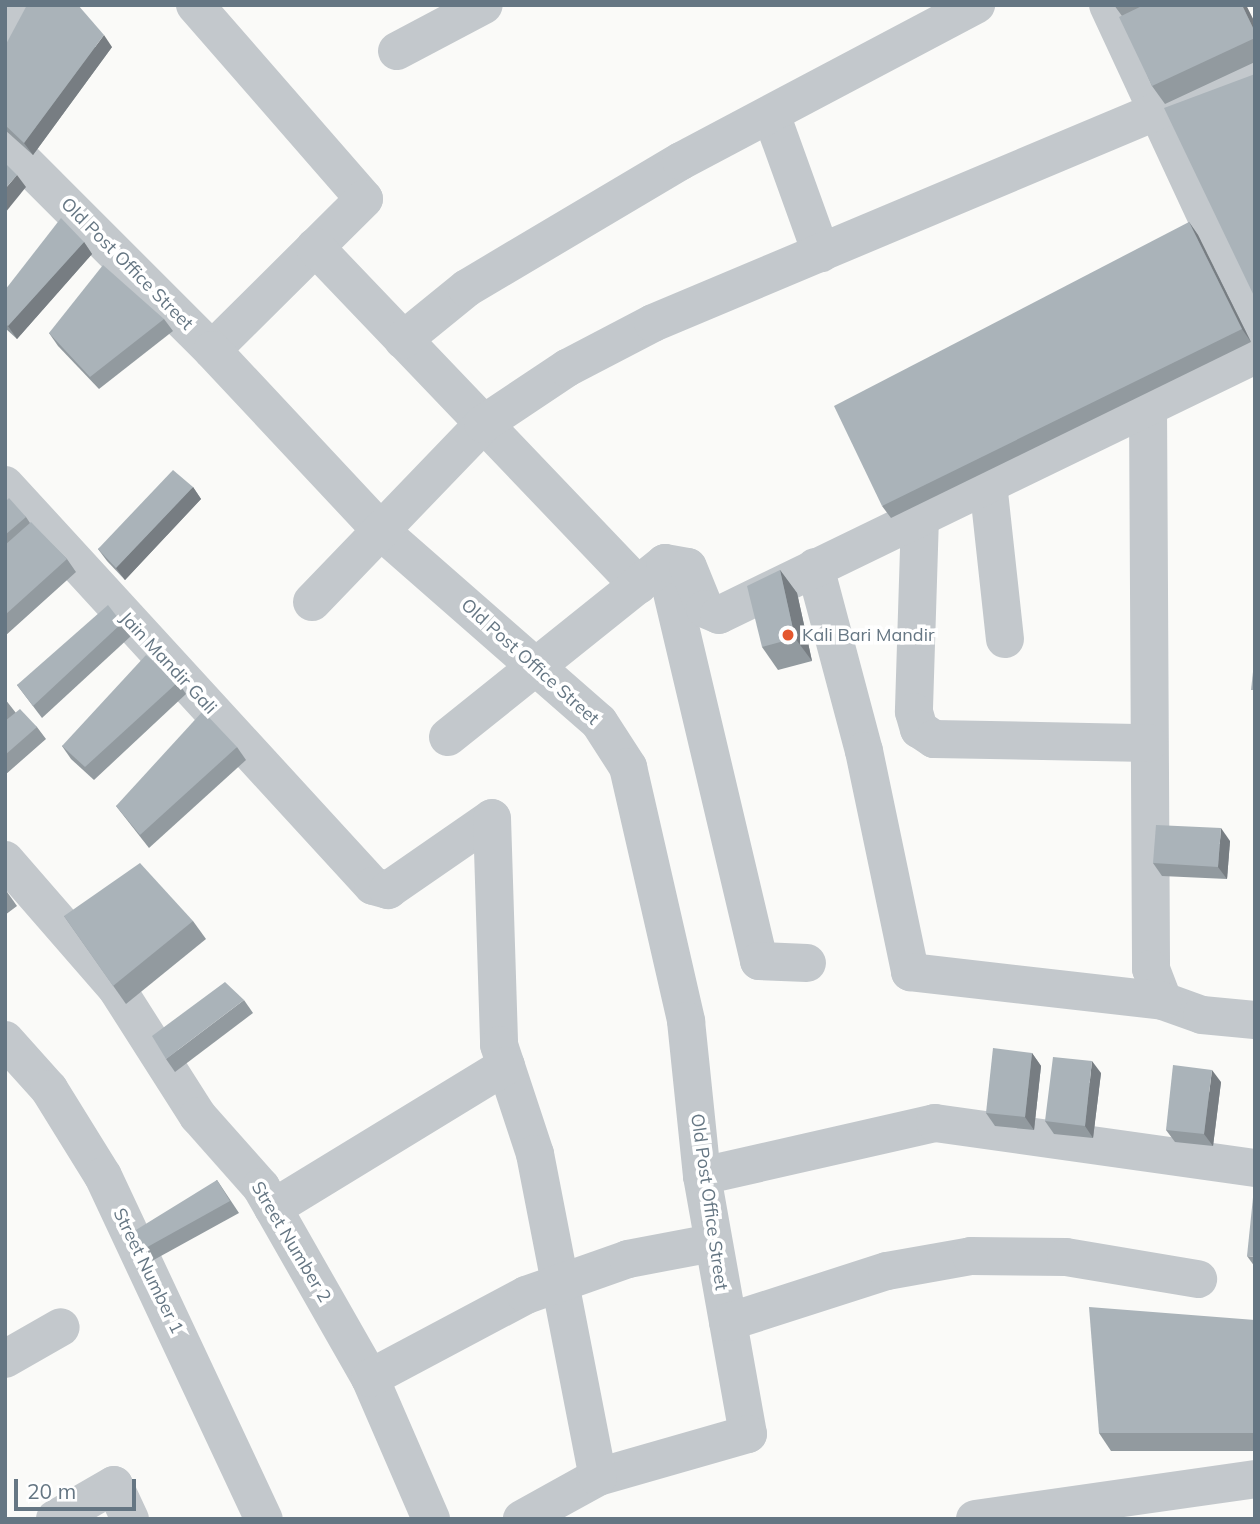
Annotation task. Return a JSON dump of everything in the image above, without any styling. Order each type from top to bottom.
[{"type":"street","points":[[5,28],[18,5]]},
{"type":"street","points":[[195,5],[363,199],[212,350]]},
{"type":"street","points":[[397,51],[484,5]]},
{"type":"street","points":[[403,340],[467,288],[771,114],[976,5]]},
{"type":"street","points":[[1129,21],[1156,114],[1255,321]]},
{"type":"street","points":[[312,602],[383,533],[483,424],[567,368],[653,323],[1156,114],[1255,70]]},
{"type":"street","points":[[771,114],[821,253]]},
{"type":"street","name":"Old Post Office Street","points":[[5,143],[212,350],[383,533],[599,722],[628,767],[686,1021],[702,1176],[748,1434],[598,1477]]},
{"type":"street","points":[[315,247],[483,424],[651,574],[759,961],[807,963]]},
{"type":"street","points":[[448,737],[535,664],[651,574],[688,568],[705,609],[719,615],[1255,355]]},
{"type":"street","points":[[1148,406],[1149,743],[1157,985]]},
{"type":"street","points":[[988,484],[1006,639]]},
{"type":"street","name":"Jain Mandir Gali","points":[[5,485],[373,886],[388,890],[492,818],[499,1045],[506,1066]]},
{"type":"street","points":[[920,517],[914,712],[919,729],[934,740],[1149,743]]},
{"type":"street","points":[[815,568],[864,751],[910,972],[1157,985],[1202,1015],[1255,1020]]},
{"type":"street","name":"Street Number 2","points":[[5,860],[117,989],[198,1116],[273,1208],[370,1378],[431,1519]]},
{"type":"street","name":"Street Number 1","points":[[5,1040],[48,1089],[103,1176],[264,1519]]},
{"type":"street","points":[[273,1208],[506,1066],[535,1154],[598,1477],[522,1519]]},
{"type":"street","points":[[702,1176],[935,1123],[1255,1168]]},
{"type":"street","points":[[370,1378],[560,1283],[628,1259],[713,1243]]},
{"type":"street","points":[[728,1322],[887,1270],[971,1256],[1066,1257],[1198,1279]]},
{"type":"street","points":[[5,1359],[61,1327]]},
{"type":"street","points":[[975,1519],[1255,1479]]},
{"type":"street","points":[[55,1519],[114,1485],[130,1519]]},
{"type":"building","points":[[27,5],[78,5],[104,35],[24,143],[5,125],[5,46]]},
{"type":"building","points":[[1144,5],[1242,5],[1255,32],[1255,38],[1152,86],[1119,17]]},
{"type":"building","points":[[1255,74],[1255,298],[1164,108]]},
{"type":"building","points":[[5,163],[17,175],[5,189]]},
{"type":"building","points":[[61,218],[84,242],[8,326],[5,323],[5,290]]},
{"type":"building","points":[[1189,222],[1242,329],[882,506],[834,406]]},
{"type":"building","points":[[103,265],[164,319],[90,377],[49,333]]},
{"type":"building","points":[[173,470],[193,487],[116,568],[98,549]]},
{"type":"building","points":[[9,498],[26,517],[5,535],[5,502]]},
{"type":"building","points":[[31,522],[67,559],[5,615],[5,545]]},
{"type":"building","points":[[780,570],[795,638],[762,647],[747,586]]},
{"type":"building","points":[[108,605],[122,623],[33,706],[17,685]]},
{"type":"building","points":[[1255,654],[1255,690],[1251,690]]},
{"type":"building","points":[[146,655],[178,682],[85,767],[62,746]]},
{"type":"building","points":[[20,709],[37,727],[5,755],[5,721]]},
{"type":"building","points":[[203,711],[237,747],[140,835],[116,806]]},
{"type":"building","points":[[1156,825],[1221,828],[1218,867],[1153,863]]},
{"type":"building","points":[[140,863],[193,921],[113,986],[64,916]]},
{"type":"building","points":[[225,982],[244,1000],[166,1059],[152,1036]]},
{"type":"building","points":[[993,1048],[1032,1053],[1025,1117],[986,1113]]},
{"type":"building","points":[[1053,1057],[1092,1061],[1085,1126],[1045,1121]]},
{"type":"building","points":[[1173,1065],[1212,1070],[1204,1134],[1166,1130]]},
{"type":"building","points":[[1255,1178],[1255,1257],[1247,1256]]},
{"type":"building","points":[[217,1180],[230,1201],[142,1250],[131,1233]]},
{"type":"building","points":[[1089,1307],[1255,1320],[1255,1433],[1099,1433]]},
{"type":"place","name":"Kali Bari Mandir","points":[[788,635]]}]
